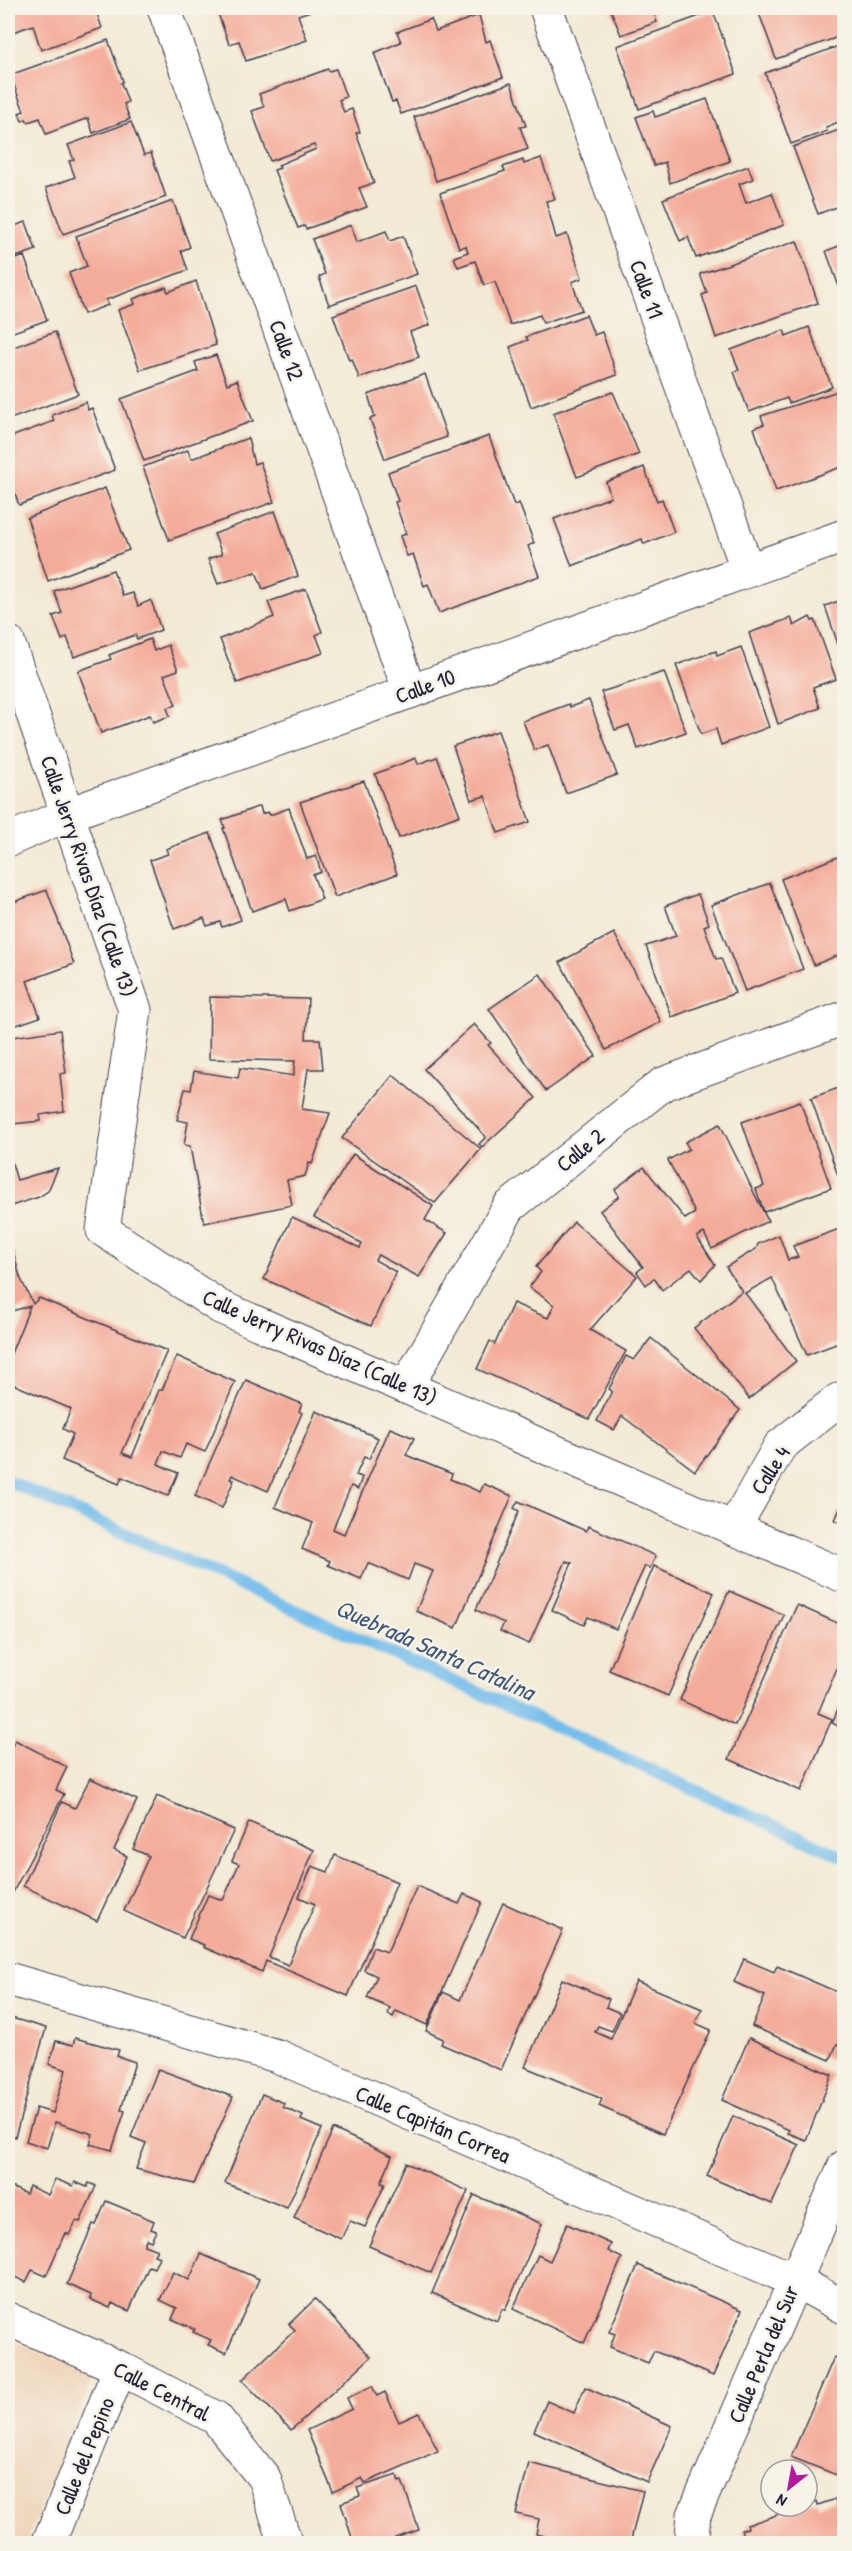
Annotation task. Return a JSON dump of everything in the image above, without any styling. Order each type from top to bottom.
[{"type":"street","name":"Calle 12","points":[[164,8],[410,692]]},
{"type":"street","name":"Calle 11","points":[[546,8],[748,571]]},
{"type":"street","name":"Calle 10","points":[[8,840],[69,814],[844,536]]},
{"type":"street","name":"Calle Jerry Rivas Díaz (Calle 13)","points":[[8,642],[135,1010],[103,1230],[220,1307],[844,1576]]},
{"type":"street","name":"Calle 2","points":[[406,1387],[509,1207],[663,1084],[844,1018]]},
{"type":"street","name":"Calle 4","points":[[733,1528],[780,1446],[838,1400],[844,1398]]},
{"type":"street","name":"Calle Capitán Correa","points":[[8,1979],[277,2056],[794,2280],[844,2307]]},
{"type":"street","name":"Calle Perla del Sur","points":[[692,2544],[694,2515],[844,2167]]},
{"type":"street","name":"Calle Central","points":[[8,2319],[120,2368],[216,2418],[264,2478],[286,2544]]},
{"type":"street","name":"Calle del Pepino","points":[[48,2544],[120,2368]]},
{"type":"shaded area","points":[[8,2338],[94,2375],[26,2543],[8,2543]]},
{"type":"building","points":[[8,8],[95,8],[102,28],[41,50],[33,25],[8,34]]},
{"type":"building","points":[[216,8],[320,8],[298,15],[307,40],[246,61],[239,41],[229,44]]},
{"type":"building","points":[[610,8],[652,8],[657,22],[621,35]]},
{"type":"building","points":[[757,8],[844,8],[844,35],[776,59]]},
{"type":"building","points":[[713,11],[736,74],[639,109],[617,46]]},
{"type":"building","points":[[479,15],[486,42],[490,40],[503,77],[401,114],[396,101],[392,102],[374,53],[401,42],[397,32],[431,19],[436,31]]},
{"type":"building","points":[[108,40],[123,81],[121,83],[128,102],[124,104],[130,119],[93,133],[88,118],[46,134],[40,118],[28,122],[26,119],[22,121],[19,113],[24,111],[10,75]]},
{"type":"building","points":[[844,44],[844,120],[826,127],[827,131],[791,144],[765,73]]},
{"type":"building","points":[[328,69],[329,71],[336,69],[346,97],[339,100],[344,112],[352,109],[360,132],[356,133],[374,183],[359,188],[367,207],[306,229],[304,226],[298,228],[274,170],[280,168],[278,165],[316,149],[314,145],[270,161],[252,111],[264,107],[259,94]]},
{"type":"building","points":[[511,83],[526,126],[520,127],[528,149],[436,181],[414,117]]},
{"type":"building","points":[[707,99],[730,161],[670,183],[665,162],[654,166],[636,117],[653,111],[655,117]]},
{"type":"building","points":[[131,122],[144,155],[151,153],[166,197],[63,234],[46,188],[75,177],[69,161],[74,160],[68,145]]},
{"type":"building","points":[[844,128],[844,204],[818,214],[793,147]]},
{"type":"building","points":[[541,158],[555,199],[546,201],[556,238],[567,234],[582,278],[572,282],[582,310],[543,323],[540,315],[510,325],[495,282],[484,285],[475,261],[458,267],[454,257],[468,252],[466,246],[459,248],[440,193],[505,171],[503,167],[523,160],[524,164]]},
{"type":"building","points":[[748,166],[753,179],[739,184],[746,203],[772,193],[784,225],[696,258],[688,237],[680,241],[663,199]]},
{"type":"building","points":[[173,201],[190,247],[181,251],[188,270],[106,300],[108,305],[84,314],[69,273],[87,266],[76,236]]},
{"type":"building","points":[[26,222],[36,250],[8,260],[8,228]]},
{"type":"building","points":[[351,225],[357,242],[386,231],[390,241],[403,236],[417,274],[329,305],[319,277],[325,274],[312,239]]},
{"type":"building","points":[[797,241],[818,303],[716,338],[702,295],[707,293],[700,274]]},
{"type":"building","points":[[844,244],[844,294],[842,295],[826,251]]},
{"type":"building","points":[[24,256],[47,320],[8,334],[8,262]]},
{"type":"building","points":[[196,281],[216,345],[140,370],[118,310],[135,304],[133,299],[166,287],[168,292]]},
{"type":"building","points":[[416,286],[430,325],[410,332],[419,357],[359,378],[352,359],[349,360],[333,315]]},
{"type":"building","points":[[586,315],[594,335],[602,332],[617,375],[531,407],[510,347],[528,340],[526,337]]},
{"type":"building","points":[[809,327],[832,387],[789,403],[787,398],[749,412],[734,372],[739,370],[731,350],[784,330],[786,336]]},
{"type":"building","points":[[55,332],[78,394],[8,420],[8,349]]},
{"type":"building","points":[[216,355],[227,384],[237,380],[253,421],[144,461],[121,399],[198,371],[195,362]]},
{"type":"building","points":[[425,374],[447,437],[385,459],[370,419],[375,417],[368,395]]},
{"type":"building","points":[[844,389],[844,466],[776,491],[754,428],[764,424],[761,416]]},
{"type":"building","points":[[613,392],[639,454],[577,477],[553,413]]},
{"type":"building","points":[[86,402],[88,410],[92,408],[115,470],[19,505],[8,473],[8,438],[54,421],[52,415]]},
{"type":"building","points":[[489,436],[514,505],[519,503],[534,543],[528,546],[539,576],[439,613],[428,584],[424,586],[413,554],[407,556],[400,536],[406,534],[388,472]]},
{"type":"building","points":[[248,438],[254,464],[260,462],[274,502],[169,540],[143,467],[188,450],[191,459]]},
{"type":"building","points":[[644,467],[657,501],[662,499],[674,532],[644,544],[642,539],[572,566],[554,519],[611,497],[606,482]]},
{"type":"building","points":[[105,488],[129,550],[48,581],[27,518]]},
{"type":"building","points":[[275,511],[298,576],[263,589],[256,572],[218,584],[208,559],[222,554],[214,534]]},
{"type":"building","points":[[113,570],[123,596],[133,593],[138,606],[151,600],[161,630],[137,639],[135,635],[74,657],[67,637],[62,640],[53,616],[62,613],[54,591]]},
{"type":"building","points":[[306,589],[322,632],[316,635],[323,653],[237,683],[220,639],[274,617],[268,602]]},
{"type":"building","points":[[844,599],[844,662],[825,606]]},
{"type":"building","points":[[810,617],[812,621],[815,620],[836,679],[813,687],[820,708],[778,724],[749,633],[791,618],[794,626]]},
{"type":"building","points":[[150,639],[154,651],[168,645],[178,670],[164,675],[176,705],[167,708],[170,716],[153,722],[150,715],[101,733],[78,671],[111,659],[109,655]]},
{"type":"building","points":[[741,647],[769,727],[721,745],[716,729],[701,734],[676,665],[716,651],[717,656]]},
{"type":"building","points":[[664,672],[686,732],[638,749],[629,725],[615,730],[601,692]]},
{"type":"building","points":[[589,700],[617,775],[566,793],[548,745],[534,750],[523,721],[569,704],[570,707]]},
{"type":"building","points":[[498,731],[530,822],[498,833],[485,796],[471,800],[453,746]]},
{"type":"building","points":[[437,757],[460,815],[399,838],[375,774],[416,758],[418,764]]},
{"type":"building","points":[[364,781],[397,874],[335,897],[300,802]]},
{"type":"building","points":[[260,806],[262,814],[268,812],[270,815],[289,808],[307,859],[316,856],[321,872],[313,875],[322,899],[290,911],[286,899],[252,911],[222,820]]},
{"type":"building","points":[[210,833],[241,920],[222,927],[220,922],[207,926],[204,918],[174,929],[150,860],[168,854],[166,849]]},
{"type":"building","points":[[840,856],[844,867],[844,953],[814,965],[781,879]]},
{"type":"building","points":[[770,883],[803,969],[745,991],[711,905]]},
{"type":"building","points":[[47,890],[74,964],[27,981],[40,1017],[8,1028],[8,904]]},
{"type":"building","points":[[698,894],[709,924],[704,926],[716,959],[721,958],[735,993],[672,1017],[646,946],[676,936],[665,906]]},
{"type":"building","points":[[614,933],[661,1022],[606,1050],[560,962]]},
{"type":"building","points":[[540,974],[596,1056],[546,1091],[489,1009]]},
{"type":"building","points":[[210,997],[308,999],[306,1039],[320,1039],[323,1069],[308,1069],[302,1109],[330,1113],[312,1164],[309,1163],[305,1176],[287,1180],[292,1205],[204,1223],[190,1146],[184,1145],[188,1122],[177,1120],[185,1089],[191,1090],[194,1071],[238,1078],[240,1068],[294,1076],[295,1061],[209,1059]]},
{"type":"building","points":[[474,1024],[491,1043],[488,1045],[536,1098],[482,1147],[479,1144],[486,1137],[424,1069]]},
{"type":"building","points":[[60,1030],[66,1073],[60,1074],[64,1111],[40,1115],[41,1121],[12,1124],[11,1118],[8,1118],[8,1040],[13,1040],[12,1037]]},
{"type":"building","points":[[393,1075],[481,1149],[435,1203],[342,1138]]},
{"type":"building","points":[[844,1086],[844,1193],[811,1098]]},
{"type":"building","points":[[800,1101],[831,1188],[764,1212],[756,1189],[764,1186],[742,1122]]},
{"type":"building","points":[[720,1124],[768,1221],[712,1249],[704,1233],[697,1237],[715,1265],[701,1280],[691,1268],[662,1290],[654,1278],[646,1285],[637,1272],[643,1267],[600,1211],[619,1196],[615,1189],[644,1167],[685,1219],[695,1213],[668,1160],[689,1149],[685,1142]]},
{"type":"building","points":[[8,1150],[17,1180],[58,1168],[48,1191],[39,1197],[8,1207]]},
{"type":"building","points":[[353,1154],[433,1206],[425,1220],[447,1233],[419,1277],[378,1255],[375,1260],[396,1272],[371,1326],[264,1279],[292,1217],[360,1248],[362,1244],[314,1217]]},
{"type":"building","points":[[574,1222],[637,1276],[590,1330],[626,1351],[589,1419],[477,1369],[490,1341],[495,1344],[513,1303],[548,1318],[554,1305],[529,1287],[541,1272],[536,1267]]},
{"type":"building","points":[[842,1228],[844,1236],[844,1341],[807,1355],[772,1278],[745,1293],[796,1361],[749,1399],[694,1328],[742,1291],[726,1267],[756,1249],[758,1244],[779,1235],[788,1260],[798,1257],[793,1246]]},
{"type":"building","points":[[8,1232],[20,1277],[33,1304],[39,1298],[167,1351],[122,1453],[132,1457],[159,1390],[162,1390],[177,1356],[235,1382],[205,1452],[186,1444],[180,1458],[163,1451],[158,1464],[178,1473],[168,1496],[122,1477],[119,1484],[62,1460],[73,1434],[63,1429],[71,1409],[8,1382],[8,1361],[30,1306],[8,1312]]},
{"type":"building","points":[[651,1338],[740,1410],[695,1471],[622,1416],[614,1430],[597,1421],[612,1391],[609,1389],[626,1356],[634,1360]]},
{"type":"building","points":[[246,1380],[302,1404],[299,1411],[302,1413],[268,1491],[232,1475],[230,1479],[234,1480],[222,1508],[195,1496]]},
{"type":"building","points":[[316,1411],[378,1438],[369,1459],[364,1457],[356,1475],[362,1477],[358,1489],[351,1486],[333,1529],[344,1534],[390,1428],[414,1438],[406,1455],[452,1474],[450,1479],[480,1492],[484,1484],[512,1496],[456,1628],[416,1611],[433,1571],[414,1564],[408,1580],[368,1563],[361,1579],[328,1565],[330,1561],[302,1549],[313,1523],[275,1507]]},
{"type":"building","points":[[844,1499],[844,1524],[835,1520]]},
{"type":"building","points":[[518,1501],[586,1531],[588,1526],[656,1556],[650,1568],[645,1566],[616,1629],[588,1617],[584,1625],[552,1610],[572,1563],[566,1561],[529,1644],[500,1631],[504,1623],[476,1610],[519,1511],[514,1508]]},
{"type":"building","points":[[654,1566],[714,1593],[668,1696],[609,1670]]},
{"type":"building","points":[[729,1591],[784,1615],[735,1725],[680,1700]]},
{"type":"building","points":[[797,1605],[844,1626],[844,1652],[818,1713],[832,1719],[801,1791],[729,1759]]},
{"type":"building","points":[[844,1695],[844,1729],[832,1723]]},
{"type":"building","points":[[15,1740],[67,1767],[56,1790],[64,1794],[8,1902],[8,1744],[12,1746]]},
{"type":"building","points":[[90,1778],[137,1800],[114,1850],[127,1856],[97,1921],[23,1886],[62,1802],[75,1808]]},
{"type":"building","points":[[157,1796],[234,1830],[183,1938],[124,1911],[149,1856],[133,1849]]},
{"type":"building","points":[[249,1822],[314,1850],[269,1957],[288,1965],[315,1904],[299,1897],[312,1866],[328,1872],[335,1855],[397,1882],[348,1996],[266,1961],[262,1972],[189,1939],[208,1895],[223,1900],[239,1864],[232,1861]]},
{"type":"building","points":[[417,1886],[459,1904],[464,1894],[482,1902],[427,2025],[396,2011],[393,2017],[388,2014],[390,2008],[367,1998],[377,1976],[364,1970],[373,1947],[387,1952]]},
{"type":"building","points":[[503,1903],[563,1930],[501,2070],[441,2044],[443,2039],[426,2031],[443,1992],[460,2000]]},
{"type":"building","points":[[744,1959],[774,1972],[777,1966],[844,1995],[844,2028],[840,2037],[843,2039],[841,2045],[837,2044],[830,2060],[752,2026],[765,1996],[734,1982]]},
{"type":"building","points":[[562,1979],[609,1999],[606,2007],[620,2013],[612,2031],[598,2026],[595,2032],[611,2039],[636,1981],[702,2009],[695,2023],[711,2030],[663,2134],[599,2106],[602,2099],[525,2067]]},
{"type":"building","points":[[8,2017],[46,2028],[15,2137],[8,2134]]},
{"type":"building","points":[[75,2038],[119,2050],[117,2056],[135,2062],[121,2110],[125,2111],[112,2150],[90,2144],[93,2134],[55,2122],[47,2148],[26,2141],[36,2108],[53,2113],[66,2070],[49,2064],[56,2041],[73,2045]]},
{"type":"building","points":[[749,2038],[832,2075],[806,2140],[722,2100]]},
{"type":"building","points":[[158,2069],[233,2097],[194,2184],[136,2169],[146,2143],[131,2137]]},
{"type":"building","points":[[262,2094],[284,2103],[283,2107],[303,2116],[301,2120],[322,2129],[287,2208],[225,2183]]},
{"type":"building","points":[[733,2116],[799,2145],[772,2204],[707,2176]]},
{"type":"building","points":[[333,2129],[392,2156],[381,2183],[385,2184],[365,2227],[350,2221],[341,2239],[294,2218]]},
{"type":"building","points":[[406,2163],[468,2191],[431,2273],[369,2246]]},
{"type":"building","points":[[55,2179],[73,2186],[75,2182],[87,2187],[89,2183],[96,2186],[80,2222],[76,2221],[69,2235],[65,2233],[46,2276],[32,2270],[26,2282],[8,2274],[8,2195],[11,2187],[26,2194],[29,2186],[48,2195]]},
{"type":"building","points":[[474,2195],[542,2224],[505,2310],[502,2309],[497,2321],[432,2293]]},
{"type":"building","points":[[106,2201],[154,2221],[151,2229],[156,2231],[151,2241],[146,2239],[144,2245],[157,2250],[154,2255],[159,2257],[154,2268],[149,2266],[129,2311],[112,2303],[110,2308],[90,2299],[91,2295],[67,2284],[93,2224],[96,2225]]},
{"type":"building","points":[[567,2224],[611,2244],[608,2251],[622,2258],[584,2343],[513,2309],[538,2255],[550,2261]]},
{"type":"building","points":[[201,2254],[259,2279],[226,2353],[208,2345],[211,2340],[193,2332],[195,2329],[172,2319],[177,2308],[160,2300],[173,2272],[189,2280]]},
{"type":"building","points":[[638,2265],[742,2310],[713,2376],[654,2351],[648,2363],[610,2347],[615,2334],[609,2332]]},
{"type":"building","points":[[315,2299],[371,2357],[291,2430],[242,2380],[295,2330],[289,2324]]},
{"type":"building","points":[[834,2357],[844,2362],[844,2478],[819,2468],[819,2458],[791,2457]]},
{"type":"building","points":[[372,2386],[377,2396],[385,2392],[399,2422],[419,2413],[438,2451],[365,2483],[362,2478],[333,2492],[307,2430],[352,2409],[347,2398]]},
{"type":"building","points":[[585,2387],[672,2426],[647,2482],[534,2431],[547,2401],[574,2413]]},
{"type":"building","points":[[529,2463],[643,2491],[630,2544],[561,2544],[558,2543],[560,2540],[536,2534],[539,2519],[516,2514]]},
{"type":"building","points":[[397,2475],[399,2482],[402,2481],[419,2530],[395,2538],[397,2544],[354,2544],[341,2503],[360,2496],[357,2488]]},
{"type":"building","points":[[835,2499],[844,2527],[844,2544],[746,2544],[741,2530],[748,2528],[747,2525],[767,2518],[819,2518],[819,2505]]},
{"type":"waterway","name":"Quebrada Santa Catalina","points":[[8,1481],[844,1857]]}]
